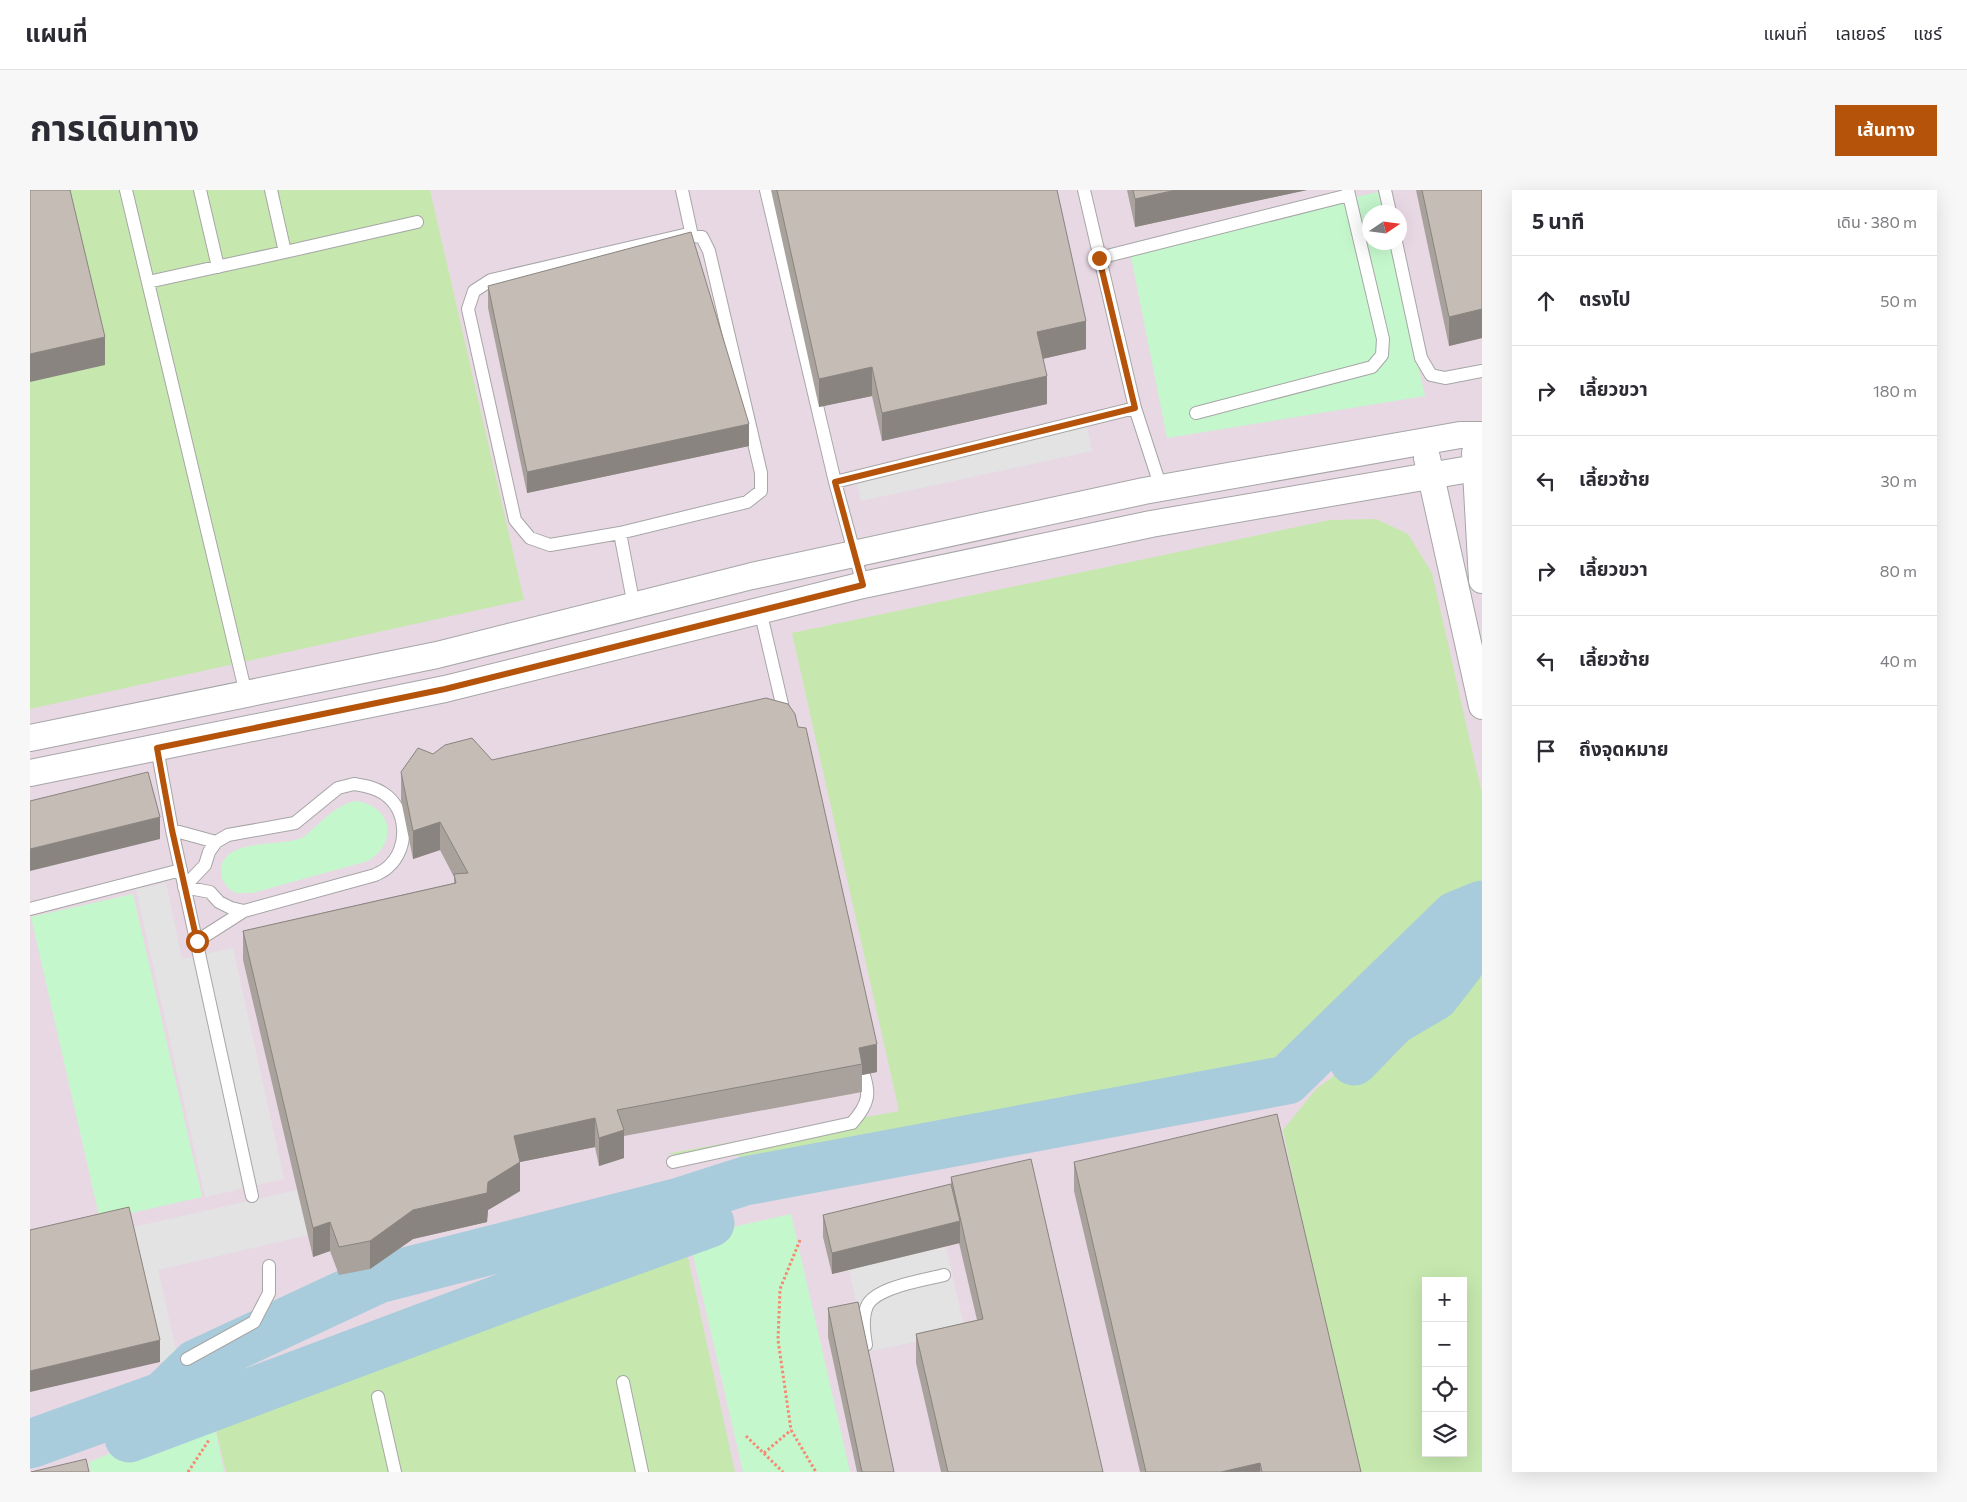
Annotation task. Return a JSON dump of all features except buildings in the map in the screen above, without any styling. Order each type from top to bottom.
[{"type":"street","points":[[30,738],[437,655],[752,576],[1161,488],[1460,435],[1477,435],[1482,580]]},
{"type":"street","points":[[1424,442],[1482,706]]},
{"type":"street","points":[[30,773],[445,689],[863,585],[1151,524],[1430,475],[1479,469]]},
{"type":"lane","points":[[126,190],[246,694]]},
{"type":"lane","points":[[200,190],[218,267]]},
{"type":"lane","points":[[271,190],[285,252]]},
{"type":"lane","points":[[682,190],[692,236]]},
{"type":"lane","points":[[766,190],[835,482],[863,585]]},
{"type":"lane","points":[[1084,190],[1135,408],[1161,488]]},
{"type":"lane","points":[[1385,190],[1388,205]]},
{"type":"lane","points":[[1099,258],[1349,193],[1383,339],[1382,355],[1372,368],[1196,413]]},
{"type":"lane","points":[[148,282],[417,222]]},
{"type":"lane","points":[[684,235],[702,237],[709,251],[761,474],[761,491],[747,502],[620,534],[550,544],[530,538],[515,520],[468,309],[474,291],[491,280],[684,235]]},
{"type":"lane","points":[[1398,250],[1422,358],[1431,375],[1445,378],[1482,371]]},
{"type":"lane","points":[[835,482],[1135,408]]},
{"type":"lane","points":[[620,534],[634,606]]},
{"type":"lane","points":[[760,610],[776,700],[787,727]]},
{"type":"lane","points":[[157,748],[184,887],[252,1196]]},
{"type":"lane","points":[[184,887],[205,865],[209,852],[216,842],[228,835],[295,823],[338,788],[354,784],[370,786],[385,794],[397,807],[403,822],[403,839],[398,854],[388,867],[374,876],[244,911],[197,941]]},
{"type":"lane","points":[[172,830],[216,842]]},
{"type":"lane","points":[[30,909],[181,870]]},
{"type":"lane","points":[[184,887],[210,892],[219,902],[231,908],[244,911]]},
{"type":"lane","points":[[673,1162],[852,1123],[863,1110],[869,1096],[858,1048]]},
{"type":"lane","points":[[186,1359],[254,1322],[269,1293],[269,1266]]},
{"type":"lane","points":[[868,1361],[864,1322],[867,1304],[883,1290],[944,1275]]},
{"type":"lane","points":[[623,1382],[642,1472]]},
{"type":"lane","points":[[378,1397],[395,1472]]},
{"type":"path","points":[[800,1240],[780,1289],[778,1340],[790,1430],[816,1472]]},
{"type":"path","points":[[764,1453],[790,1430]]},
{"type":"path","points":[[746,1436],[782,1472]]},
{"type":"path","points":[[188,1472],[209,1440]]},
{"type":"shaded area","points":[[30,190],[1482,190],[1482,1472],[30,1472]]},
{"type":"shaded area","points":[[1086,423],[1092,451],[861,501],[855,472]]},
{"type":"shaded area","points":[[166,883],[182,959],[233,948],[284,1179],[205,1197],[136,889]]},
{"type":"shaded area","points":[[297,1190],[308,1235],[158,1270],[178,1358],[160,1362],[129,1228]]},
{"type":"shaded area","points":[[946,1247],[965,1331],[867,1352],[849,1269]]},
{"type":"green space","points":[[30,190],[430,190],[524,600],[30,709]]},
{"type":"green space","points":[[1378,192],[1381,205],[1362,205],[1362,250],[1392,250],[1425,396],[1167,438],[1129,247]]},
{"type":"green space","points":[[1376,519],[1408,534],[1432,573],[1482,794],[1482,885],[1455,892],[1288,1064],[760,1178],[739,1156],[666,1154],[899,1111],[792,633],[1330,520]]},
{"type":"green space","points":[[355,801],[377,809],[384,817],[387,825],[387,835],[384,844],[378,853],[368,861],[252,893],[236,893],[225,884],[221,869],[224,859],[232,852],[254,845],[292,841],[302,838],[343,805]]},
{"type":"green space","points":[[133,894],[202,1197],[100,1220],[31,917]]},
{"type":"green space","points":[[1482,931],[1482,1472],[1354,1472],[1283,1130],[1316,1089],[1361,1056],[1394,1020],[1435,996]]},
{"type":"green space","points":[[791,1214],[850,1472],[743,1472],[689,1237]]},
{"type":"green space","points":[[684,1239],[735,1472],[226,1472],[212,1413]]},
{"type":"green space","points":[[212,1413],[224,1472],[91,1472],[89,1462]]},
{"type":"waterway","points":[[30,1444],[163,1396],[196,1364],[378,1279],[676,1203],[745,1181],[1287,1080],[1455,916],[1482,905]]},
{"type":"waterway","points":[[1354,1061],[1394,1020],[1435,996],[1459,965],[1482,930]]},
{"type":"waterway","points":[[129,1438],[535,1286],[710,1223]]},
{"type":"route","points":[[197,941],[172,830],[157,748],[445,689],[863,585],[835,482],[1135,408],[1099,258]]}]
